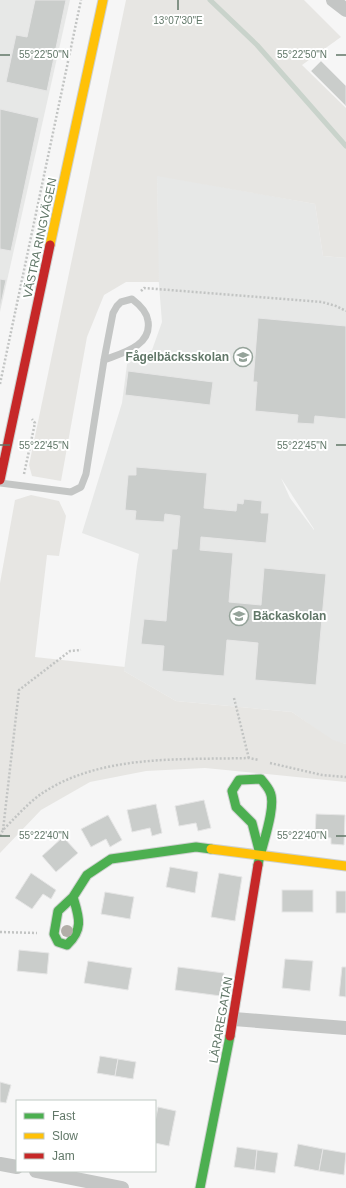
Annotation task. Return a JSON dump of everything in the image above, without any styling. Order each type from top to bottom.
[{"type":"street","name":"VÄSTRA RINGVÄGEN","points":[[0,482],[103,0]]},
{"type":"street","points":[[333,0],[346,10]]},
{"type":"street","name":"LÄRAREGATAN","points":[[200,1188],[234,1019],[260,854],[271,817],[271,792],[261,779],[239,780],[232,791],[236,807],[252,823],[260,854]]},
{"type":"street","points":[[73,897],[80,928],[75,940],[68,945],[58,942],[54,934],[58,911],[73,897],[88,875],[111,859],[196,847],[346,866]]},
{"type":"street","points":[[234,1019],[346,1028]]},
{"type":"street","points":[[0,1164],[16,1167]]},
{"type":"street","points":[[41,1172],[122,1188]]},
{"type":"lane","points":[[0,482],[71,492],[81,487],[86,474],[104,360],[113,314],[121,302],[132,299],[143,310],[147,317],[149,328],[147,336],[133,348],[104,360]]},
{"type":"path","points":[[0,384],[81,0]]},
{"type":"path","points":[[132,299],[144,288],[322,302],[346,311]]},
{"type":"path","points":[[21,486],[35,423],[32,419]]},
{"type":"path","points":[[3,830],[19,690],[70,651],[81,650]]},
{"type":"path","points":[[234,698],[248,758],[251,779]]},
{"type":"path","points":[[0,836],[3,830],[40,795],[73,777],[112,765],[146,761],[248,758],[322,774],[346,777]]},
{"type":"path","points":[[0,932],[54,934]]},
{"type":"shaded area","points":[[0,0],[70,0],[0,312]]},
{"type":"shaded area","points":[[126,0],[304,0],[341,37],[302,65],[346,108],[346,258],[323,256],[315,204],[157,176],[159,282],[126,282],[104,295],[87,337],[61,481],[32,476],[29,465]]},
{"type":"shaded area","points":[[157,175],[315,204],[323,256],[346,258],[346,744],[333,741],[292,712],[176,701],[124,671],[139,554],[82,533],[122,403],[127,364],[152,350],[162,322],[158,272]],"holes":[[[281,478],[314,529],[290,498]]]},
{"type":"shaded area","points":[[31,495],[59,501],[66,516],[59,556],[47,555],[35,657],[125,667],[124,671],[176,701],[292,712],[333,740],[346,744],[346,782],[205,768],[146,771],[90,782],[41,810],[0,853],[0,583],[15,500]]},
{"type":"building","points":[[35,0],[66,0],[47,91],[6,82],[16,35],[27,37]]},
{"type":"building","points":[[321,61],[346,86],[346,106],[311,71]]},
{"type":"building","points":[[0,109],[39,118],[11,251],[0,249]]},
{"type":"building","points":[[0,279],[6,280],[0,308]]},
{"type":"building","points":[[258,318],[346,326],[346,419],[315,416],[314,424],[297,423],[298,415],[255,411],[257,382],[253,382]]},
{"type":"building","points":[[128,371],[213,382],[210,405],[125,395]]},
{"type":"building","points":[[136,467],[207,473],[204,508],[236,511],[237,503],[243,504],[244,499],[262,501],[261,513],[269,513],[266,543],[201,537],[200,550],[233,553],[229,602],[261,605],[264,568],[326,574],[316,685],[255,680],[258,643],[227,640],[224,676],[162,671],[164,646],[141,644],[144,619],[166,621],[172,549],[177,549],[180,516],[165,514],[164,522],[135,520],[136,511],[125,510],[128,475],[136,475]]},
{"type":"building","points":[[204,800],[211,828],[198,831],[196,823],[179,826],[175,806]]},
{"type":"building","points":[[156,804],[162,833],[152,836],[150,828],[132,832],[127,810]]},
{"type":"building","points":[[316,814],[345,815],[344,845],[331,844],[331,838],[315,837]]},
{"type":"building","points":[[108,815],[122,840],[110,847],[106,839],[91,847],[81,829]]},
{"type":"building","points":[[63,837],[78,853],[56,872],[42,856]]},
{"type":"building","points":[[170,867],[198,872],[195,893],[166,887]]},
{"type":"building","points":[[31,873],[56,890],[51,899],[43,894],[32,909],[15,898]]},
{"type":"building","points":[[219,873],[242,877],[235,921],[211,917]]},
{"type":"building","points":[[282,890],[313,890],[313,912],[282,912]]},
{"type":"building","points":[[336,891],[346,891],[346,913],[336,913]]},
{"type":"building","points":[[105,892],[134,897],[130,919],[101,914]]},
{"type":"building","points":[[19,950],[49,953],[47,974],[17,971]]},
{"type":"building","points":[[285,959],[313,961],[310,991],[282,988]]},
{"type":"building","points":[[88,961],[132,968],[128,990],[84,983]]},
{"type":"building","points":[[178,967],[224,973],[221,996],[175,990]]},
{"type":"building","points":[[342,967],[346,967],[346,997],[339,996]]},
{"type":"building","points":[[100,1056],[118,1059],[115,1076],[97,1073]]},
{"type":"building","points":[[118,1059],[136,1062],[133,1079],[115,1076]]},
{"type":"building","points":[[0,1082],[11,1085],[6,1103],[0,1102]]},
{"type":"building","points":[[158,1107],[176,1111],[169,1146],[156,1143],[156,1117]]},
{"type":"building","points":[[298,1144],[323,1149],[319,1171],[294,1166]]},
{"type":"building","points":[[237,1147],[257,1150],[255,1170],[234,1167]]},
{"type":"building","points":[[323,1149],[346,1153],[344,1175],[319,1171]]},
{"type":"building","points":[[257,1150],[278,1153],[275,1173],[255,1170]]},
{"type":"waterway","points":[[210,0],[257,45],[346,146]]},
{"type":"traffic: fast","points":[[258,865],[268,827],[272,807],[272,798],[269,790],[261,779],[239,780],[232,791],[236,807],[252,823],[260,854]]},
{"type":"traffic: fast","points":[[73,897],[79,922],[76,934],[67,945],[58,942],[54,934],[58,911],[73,897],[87,875],[111,859],[196,847],[211,849]]},
{"type":"traffic: fast","points":[[200,1188],[230,1036]]},
{"type":"traffic: slow","points":[[50,245],[103,0]]},
{"type":"traffic: slow","points":[[211,849],[346,866]]},
{"type":"traffic: jam","points":[[0,480],[50,245]]},
{"type":"traffic: jam","points":[[230,1036],[258,865]]},
{"type":"place","name":"Fågelbäcksskolan","points":[[243,357]]},
{"type":"place","name":"Bäckaskolan","points":[[239,616]]}]
